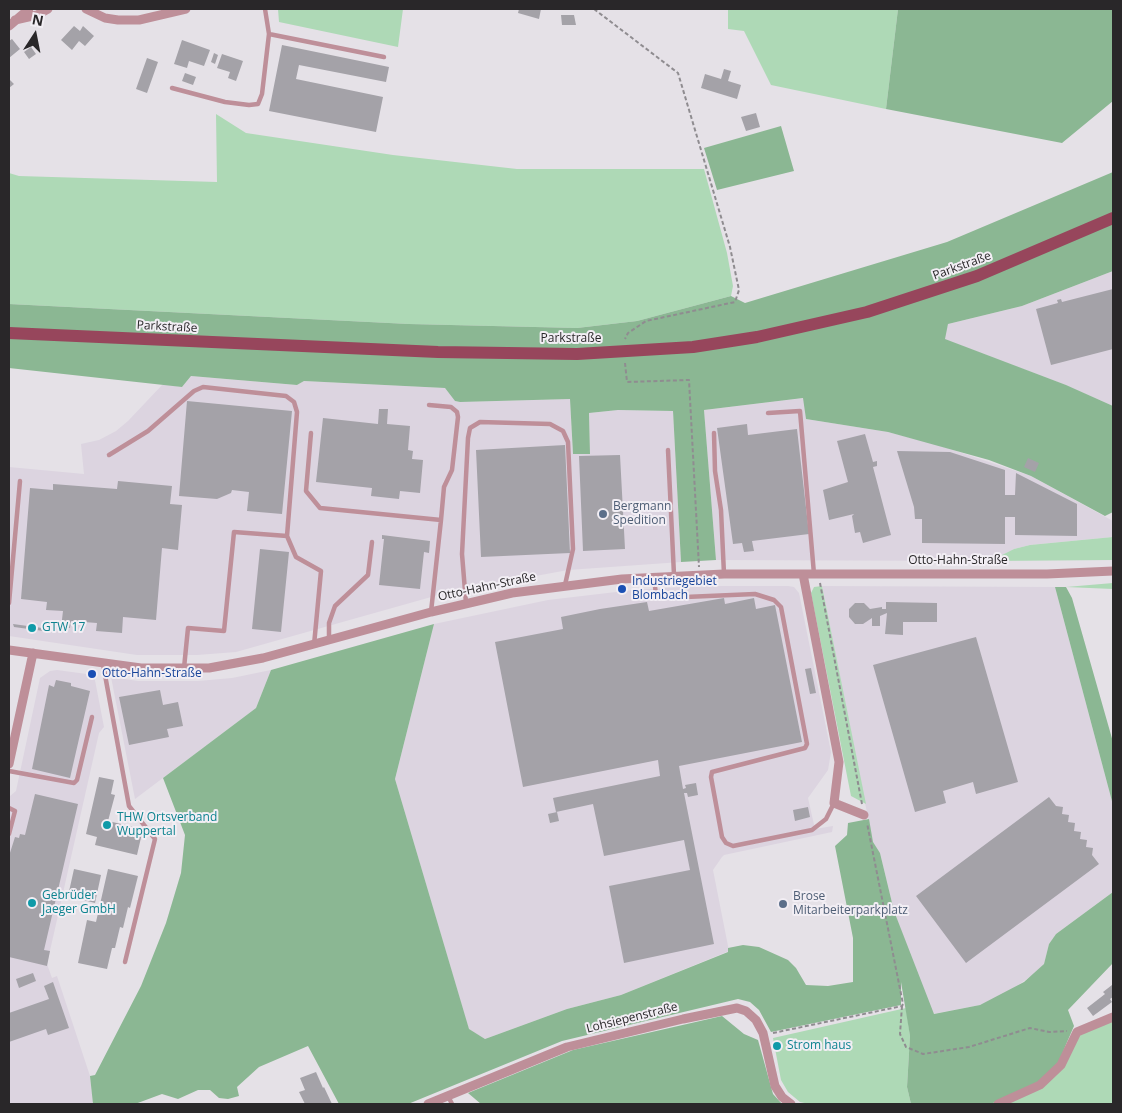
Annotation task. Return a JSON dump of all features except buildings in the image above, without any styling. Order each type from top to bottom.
[{"type":"main road","name":"Parkstraße","points":[[9,333],[438,352],[624,352],[693,347],[740,340],[867,312],[977,276],[1113,218]]},
{"type":"street","points":[[12,23],[29,9]]},
{"type":"street","points":[[12,23],[48,9]]},
{"type":"street","points":[[86,9],[105,18],[139,20],[186,9]]},
{"type":"street","name":"Otto-Hahn-Straße","points":[[9,650],[103,664],[184,669],[236,664],[314,645],[466,603],[565,585],[654,576],[699,574],[1047,574],[1113,572]]},
{"type":"street","points":[[804,574],[839,762],[834,803],[864,815]]},
{"type":"street","points":[[9,764],[33,653]]},
{"type":"street","name":"Lohsiepenstraße","points":[[428,1104],[450,1100],[568,1047],[737,1008],[746,1011],[756,1020],[763,1033],[775,1086],[782,1098],[791,1104]]},
{"type":"street","points":[[998,1104],[1040,1085],[1052,1076],[1061,1065],[1077,1032],[1113,1017]]},
{"type":"lane","points":[[172,88],[225,102],[249,106],[258,104],[262,94],[270,34],[265,9]]},
{"type":"lane","points":[[270,34],[384,57]]},
{"type":"lane","points":[[109,455],[148,431],[194,391],[203,386],[286,396],[294,402],[297,412],[286,536],[296,558],[321,571],[314,645]]},
{"type":"lane","points":[[429,405],[451,407],[457,412],[458,417],[452,470],[444,487],[431,612]]},
{"type":"lane","points":[[768,413],[800,411],[816,574]]},
{"type":"lane","points":[[466,603],[462,554],[468,438],[470,428],[480,422],[550,424],[563,431],[568,442],[573,549],[565,585]]},
{"type":"lane","points":[[311,433],[306,491],[320,508],[441,520]]},
{"type":"lane","points":[[714,433],[715,471],[721,510],[724,574]]},
{"type":"lane","points":[[668,450],[674,575]]},
{"type":"lane","points":[[9,602],[20,481]]},
{"type":"lane","points":[[184,669],[188,628],[224,631],[234,532],[286,536]]},
{"type":"lane","points":[[329,640],[329,623],[335,606],[368,575],[372,542]]},
{"type":"lane","points":[[654,576],[656,595],[662,598],[755,594],[774,600],[781,607],[807,744],[805,748],[712,772],[711,777],[722,837],[726,843],[733,846],[812,830],[826,819],[834,803]]},
{"type":"lane","points":[[103,664],[129,806],[155,840],[125,962]]},
{"type":"lane","points":[[9,771],[74,783],[77,780],[92,718]]},
{"type":"lane","points":[[9,808],[15,811],[9,834]]},
{"type":"path","points":[[594,9],[678,73],[730,246],[739,290],[735,302],[646,321],[628,333],[624,352],[627,382],[689,380],[699,574]]},
{"type":"path","points":[[816,574],[902,1006],[900,1034],[906,1047],[923,1054],[969,1047],[1030,1028],[1049,1032],[1077,1032]]},
{"type":"path","points":[[771,1034],[902,1006]]},
{"type":"shaded area","points":[[1113,271],[1113,406],[1065,385],[944,339],[948,324],[1022,306]]},
{"type":"shaded area","points":[[191,376],[297,385],[304,381],[445,388],[455,401],[460,402],[570,399],[573,454],[590,453],[589,413],[618,410],[673,411],[681,562],[568,570],[449,592],[236,652],[197,655],[137,655],[9,636],[9,467],[84,474],[81,444],[99,440],[116,431],[163,384],[182,387]]},
{"type":"shaded area","points":[[804,398],[806,419],[888,432],[935,444],[1031,476],[1113,521],[1113,537],[1030,545],[1014,549],[990,561],[716,560],[704,410]]},
{"type":"shaded area","points":[[698,586],[788,586],[794,587],[799,593],[831,752],[828,770],[808,798],[815,829],[833,826],[832,832],[724,855],[722,857],[713,870],[729,951],[621,995],[567,1009],[485,1039],[469,1030],[395,779],[434,624],[548,600],[633,590]]},
{"type":"shaded area","points":[[822,586],[1055,587],[1113,805],[1113,892],[1056,934],[1049,944],[1044,964],[1034,974],[1008,992],[980,1005],[933,1014],[918,977],[894,911],[880,853],[873,843]]},
{"type":"shaded area","points":[[57,670],[94,675],[104,727],[99,733],[47,964],[52,978],[57,976],[90,1076],[93,1102],[91,1104],[9,1104],[9,804],[10,796],[16,791],[40,678],[50,671]]},
{"type":"shaded area","points":[[271,670],[256,708],[135,799],[111,677],[138,681],[198,681],[232,678]]},
{"type":"green space","points":[[278,9],[403,9],[398,47],[279,22]]},
{"type":"green space","points":[[728,9],[898,9],[886,109],[771,85],[744,31],[728,29]]},
{"type":"green space","points":[[898,9],[1113,9],[1113,101],[1062,143],[886,109]]},
{"type":"green space","points":[[216,114],[246,133],[393,155],[517,169],[704,169],[727,253],[733,286],[731,296],[637,321],[577,328],[409,324],[9,304],[9,173],[19,176],[217,182]]},
{"type":"green space","points":[[781,126],[794,171],[717,190],[704,148]]},
{"type":"green space","points":[[1113,172],[1113,271],[1022,306],[948,324],[945,339],[1066,385],[1113,406],[1113,512],[1105,516],[1031,476],[989,460],[888,432],[806,419],[803,398],[704,410],[716,560],[681,562],[673,411],[618,410],[589,413],[590,454],[573,454],[570,399],[460,402],[455,401],[445,388],[304,381],[297,385],[191,376],[182,387],[9,368],[9,304],[409,324],[577,328],[637,321],[731,296],[745,303],[947,242]]},
{"type":"green space","points":[[1113,537],[1113,560],[990,561],[1014,549],[1030,545]]},
{"type":"green space","points":[[1113,583],[1113,589],[1066,587]]},
{"type":"green space","points":[[822,586],[866,804],[851,796],[811,593],[814,587]]},
{"type":"green space","points":[[1055,587],[1066,587],[1072,598],[1113,742],[1113,805]]},
{"type":"green space","points":[[434,624],[395,779],[469,1029],[485,1039],[567,1009],[621,995],[728,952],[728,948],[743,945],[759,947],[788,960],[796,968],[806,985],[828,986],[853,982],[853,938],[835,846],[847,835],[848,823],[869,819],[873,842],[880,853],[894,911],[934,1014],[980,1005],[1024,982],[1044,964],[1049,944],[1056,934],[1113,892],[1113,963],[1068,1010],[1074,1026],[1058,1063],[1038,1082],[991,1104],[911,1104],[907,1087],[910,1036],[901,982],[901,1005],[771,1032],[759,1010],[750,1002],[738,999],[562,1041],[408,1104],[339,1104],[308,1046],[259,1067],[237,1087],[239,1096],[228,1099],[219,1098],[210,1090],[198,1090],[178,1099],[162,1094],[135,1104],[93,1104],[90,1076],[95,1075],[141,986],[166,923],[181,873],[185,835],[163,778],[256,708],[271,670]]},
{"type":"green space","points":[[906,1008],[910,1036],[907,1087],[911,1104],[809,1104],[800,1102],[788,1092],[781,1080],[773,1038]]},
{"type":"green space","points":[[722,1016],[744,1034],[758,1040],[773,1094],[782,1104],[481,1104],[468,1093],[573,1050]]},
{"type":"green space","points":[[1113,1020],[1113,1104],[1006,1104],[1079,1033]]},
{"type":"place","name":"Bergmann Spedition","points":[[603,514]]},
{"type":"place","name":"Industriegebiet Blombach","points":[[622,589]]},
{"type":"place","name":"GTW 17","points":[[32,628]]},
{"type":"place","name":"Otto-Hahn-Straße","points":[[92,674]]},
{"type":"place","name":"THW Ortsverband Wuppertal","points":[[107,825]]},
{"type":"place","name":"Gebrüder Jaeger GmbH","points":[[32,903]]},
{"type":"place","name":"Brose Mitarbeiterparkplatz","points":[[783,904]]},
{"type":"place","name":"Strom haus","points":[[777,1046]]}]
